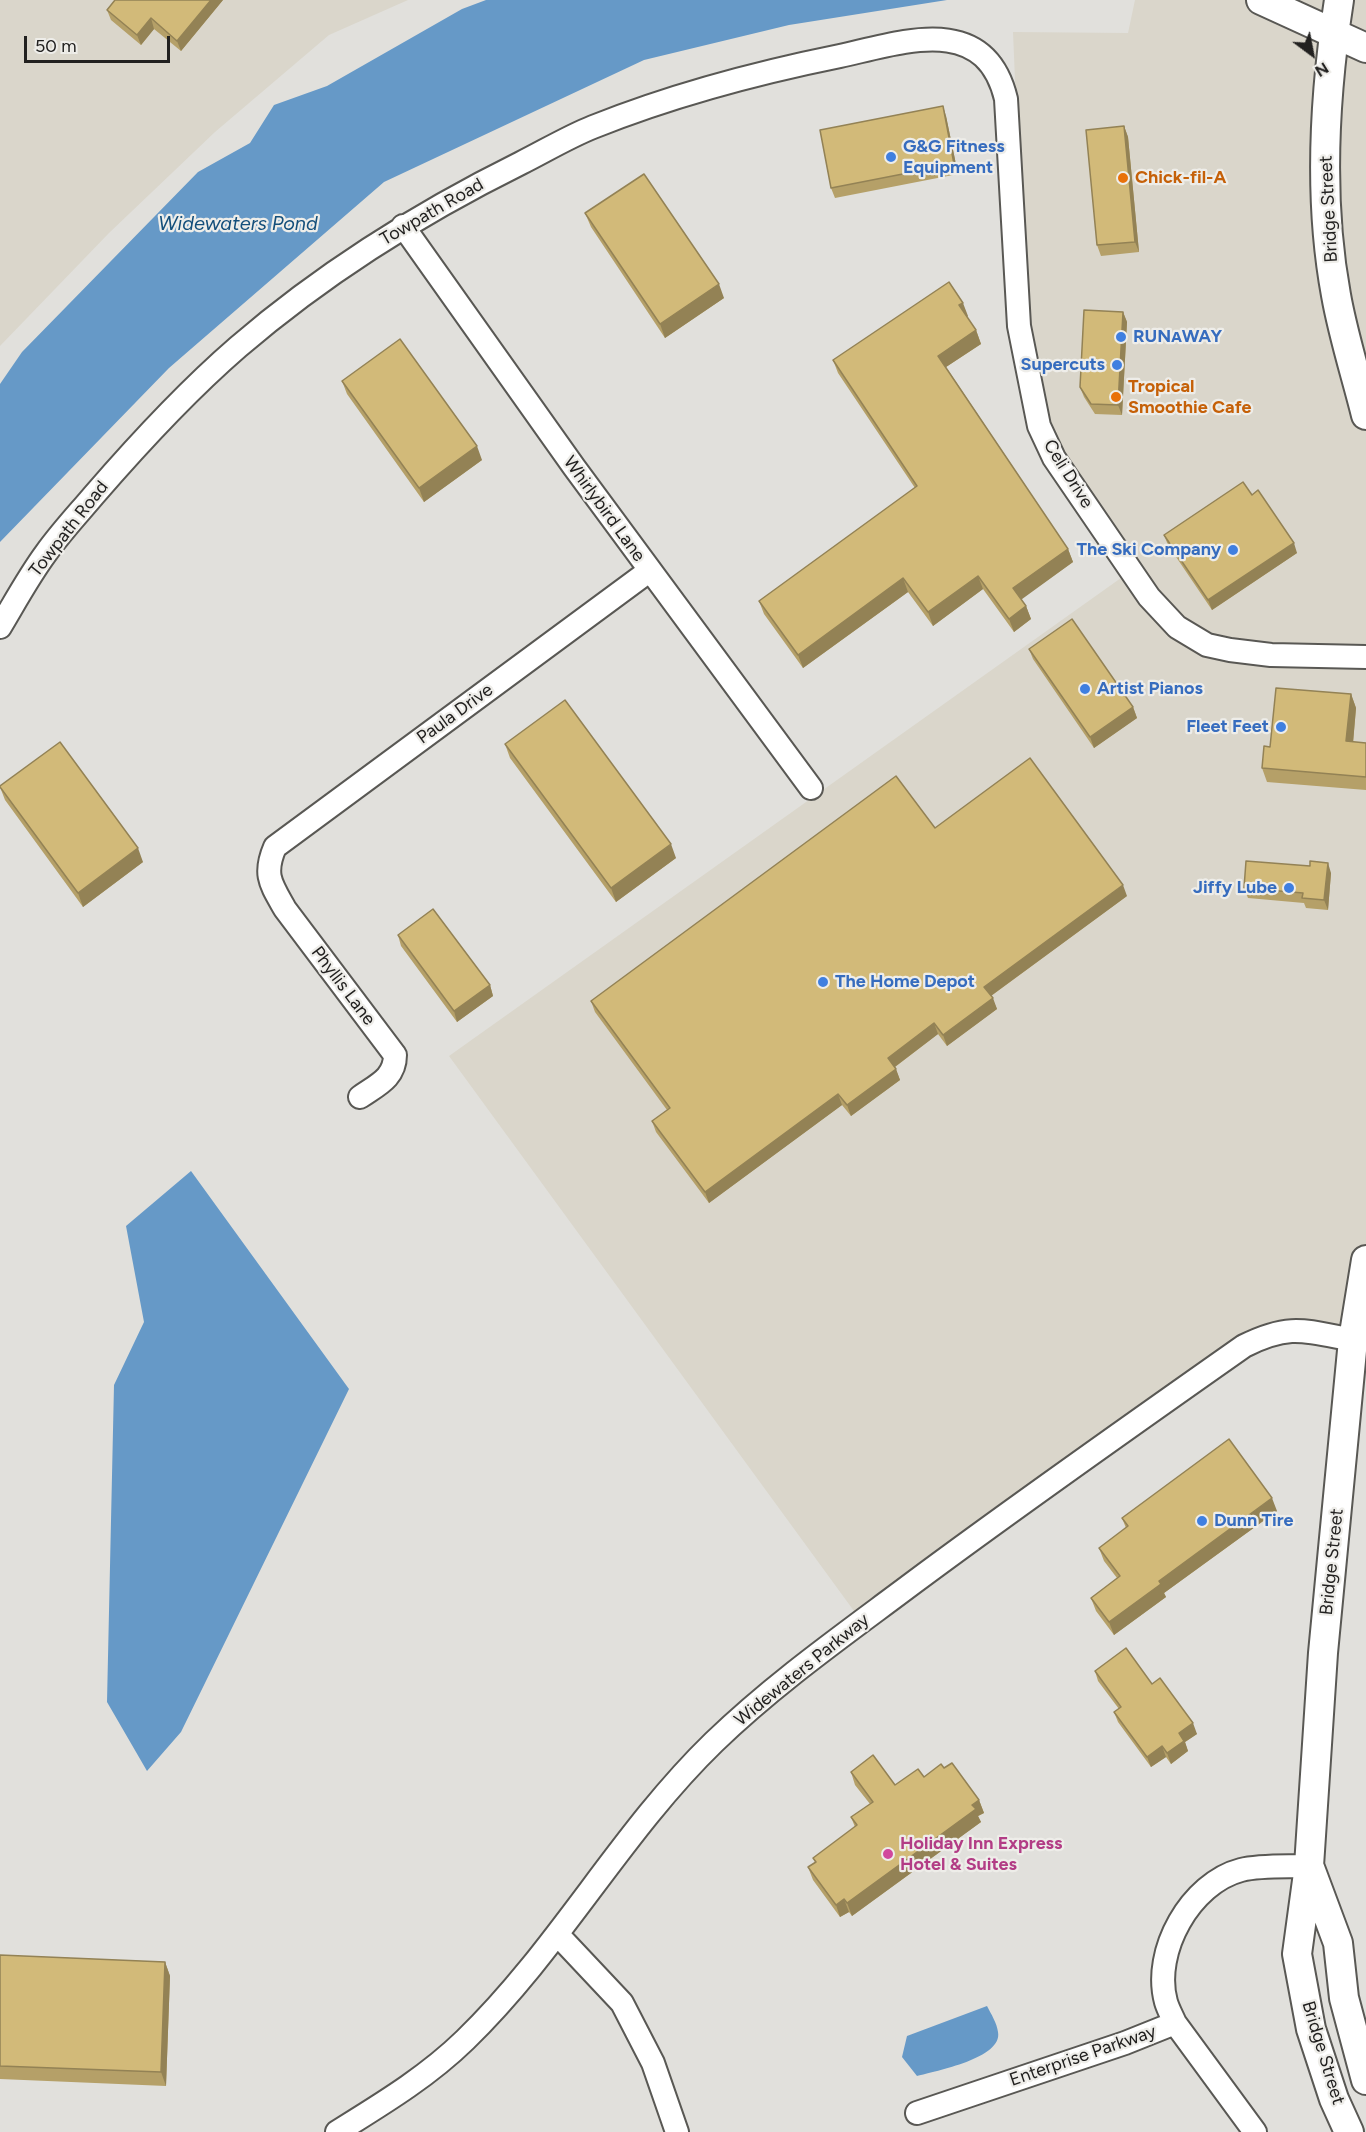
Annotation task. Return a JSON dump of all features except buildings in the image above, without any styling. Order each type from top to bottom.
[{"type":"main road","points":[[1261,0],[1366,48]]},
{"type":"main road","name":"Bridge Street","points":[[1338,0],[1333,34],[1326,135],[1325,219],[1336,297],[1366,415]]},
{"type":"main road","name":"Bridge Street","points":[[1349,2132],[1334,2099],[1311,2029],[1298,1954],[1309,1866],[1323,1653],[1353,1340],[1366,1260]]},
{"type":"main road","name":"Bridge Street","points":[[1309,1866],[1338,1944],[1344,1998],[1366,2080]]},
{"type":"street","name":"Towpath Road","points":[[0,627],[45,554],[148,433],[261,328],[403,226],[585,130],[718,84],[905,42],[938,38],[969,44],[986,57],[994,68]]},
{"type":"street","name":"Celi Drive","points":[[994,68],[1006,99],[1018,326],[1040,426],[1054,458],[1149,597],[1177,627],[1207,645],[1271,655],[1366,657]]},
{"type":"street","name":"Whirlybird Lane","points":[[403,226],[649,571],[811,788]]},
{"type":"street","name":"Paula Drive","points":[[268,863],[275,847],[649,571]]},
{"type":"street","name":"Phyllis Lane","points":[[268,863],[271,885],[285,909],[395,1055],[395,1067],[390,1075],[360,1097]]},
{"type":"street","name":"Widewaters Parkway","points":[[338,2132],[418,2080],[465,2041],[558,1935],[658,1801],[714,1743],[783,1681],[1016,1506],[1244,1346],[1263,1336],[1297,1329],[1353,1340]]},
{"type":"street","name":"Enterprise Parkway","points":[[917,2113],[1125,2043],[1175,2023],[1166,2001],[1165,1968],[1169,1947],[1179,1919],[1196,1897],[1218,1878],[1242,1870],[1309,1866]]},
{"type":"street","points":[[558,1935],[622,2003],[653,2063],[677,2132]]},
{"type":"street","points":[[1175,2023],[1254,2132]]},
{"type":"shaded area","points":[[0,0],[408,0],[329,35],[215,132],[109,233],[0,346]]},
{"type":"shaded area","points":[[1135,0],[1366,0],[1366,1344],[1263,1336],[862,1622],[449,1056],[1135,568],[1066,462],[1050,424],[1025,319],[1013,32],[1128,33]]},
{"type":"water","name":"Widewaters Pond","points":[[486,0],[947,0],[789,25],[644,60],[384,182],[169,368],[0,542],[0,384],[22,352],[198,172],[250,143],[274,105],[327,86],[462,9]]},
{"type":"water","points":[[191,1171],[349,1389],[181,1732],[147,1771],[107,1702],[114,1385],[144,1322],[126,1226]]},
{"type":"water","points":[[987,2006],[998,2032],[997,2041],[980,2056],[952,2067],[917,2076],[902,2057],[907,2036]]},
{"type":"place","name":"G&G Fitness Equipment","points":[[891,157]]},
{"type":"place","name":"Chick-fil-A","points":[[1123,178]]},
{"type":"place","name":"RUNᴀWAY","points":[[1121,337]]},
{"type":"place","name":"Supercuts","points":[[1117,365]]},
{"type":"place","name":"Tropical Smoothie Cafe","points":[[1116,397]]},
{"type":"place","name":"The Ski Company","points":[[1233,550]]},
{"type":"place","name":"Artist Pianos","points":[[1085,689]]},
{"type":"place","name":"Fleet Feet","points":[[1281,727]]},
{"type":"place","name":"Jiffy Lube","points":[[1289,888]]},
{"type":"place","name":"The Home Depot","points":[[823,982]]},
{"type":"place","name":"Dunn Tire","points":[[1202,1521]]},
{"type":"place","name":"Holiday Inn Express Hotel & Suites","points":[[888,1854]]}]
